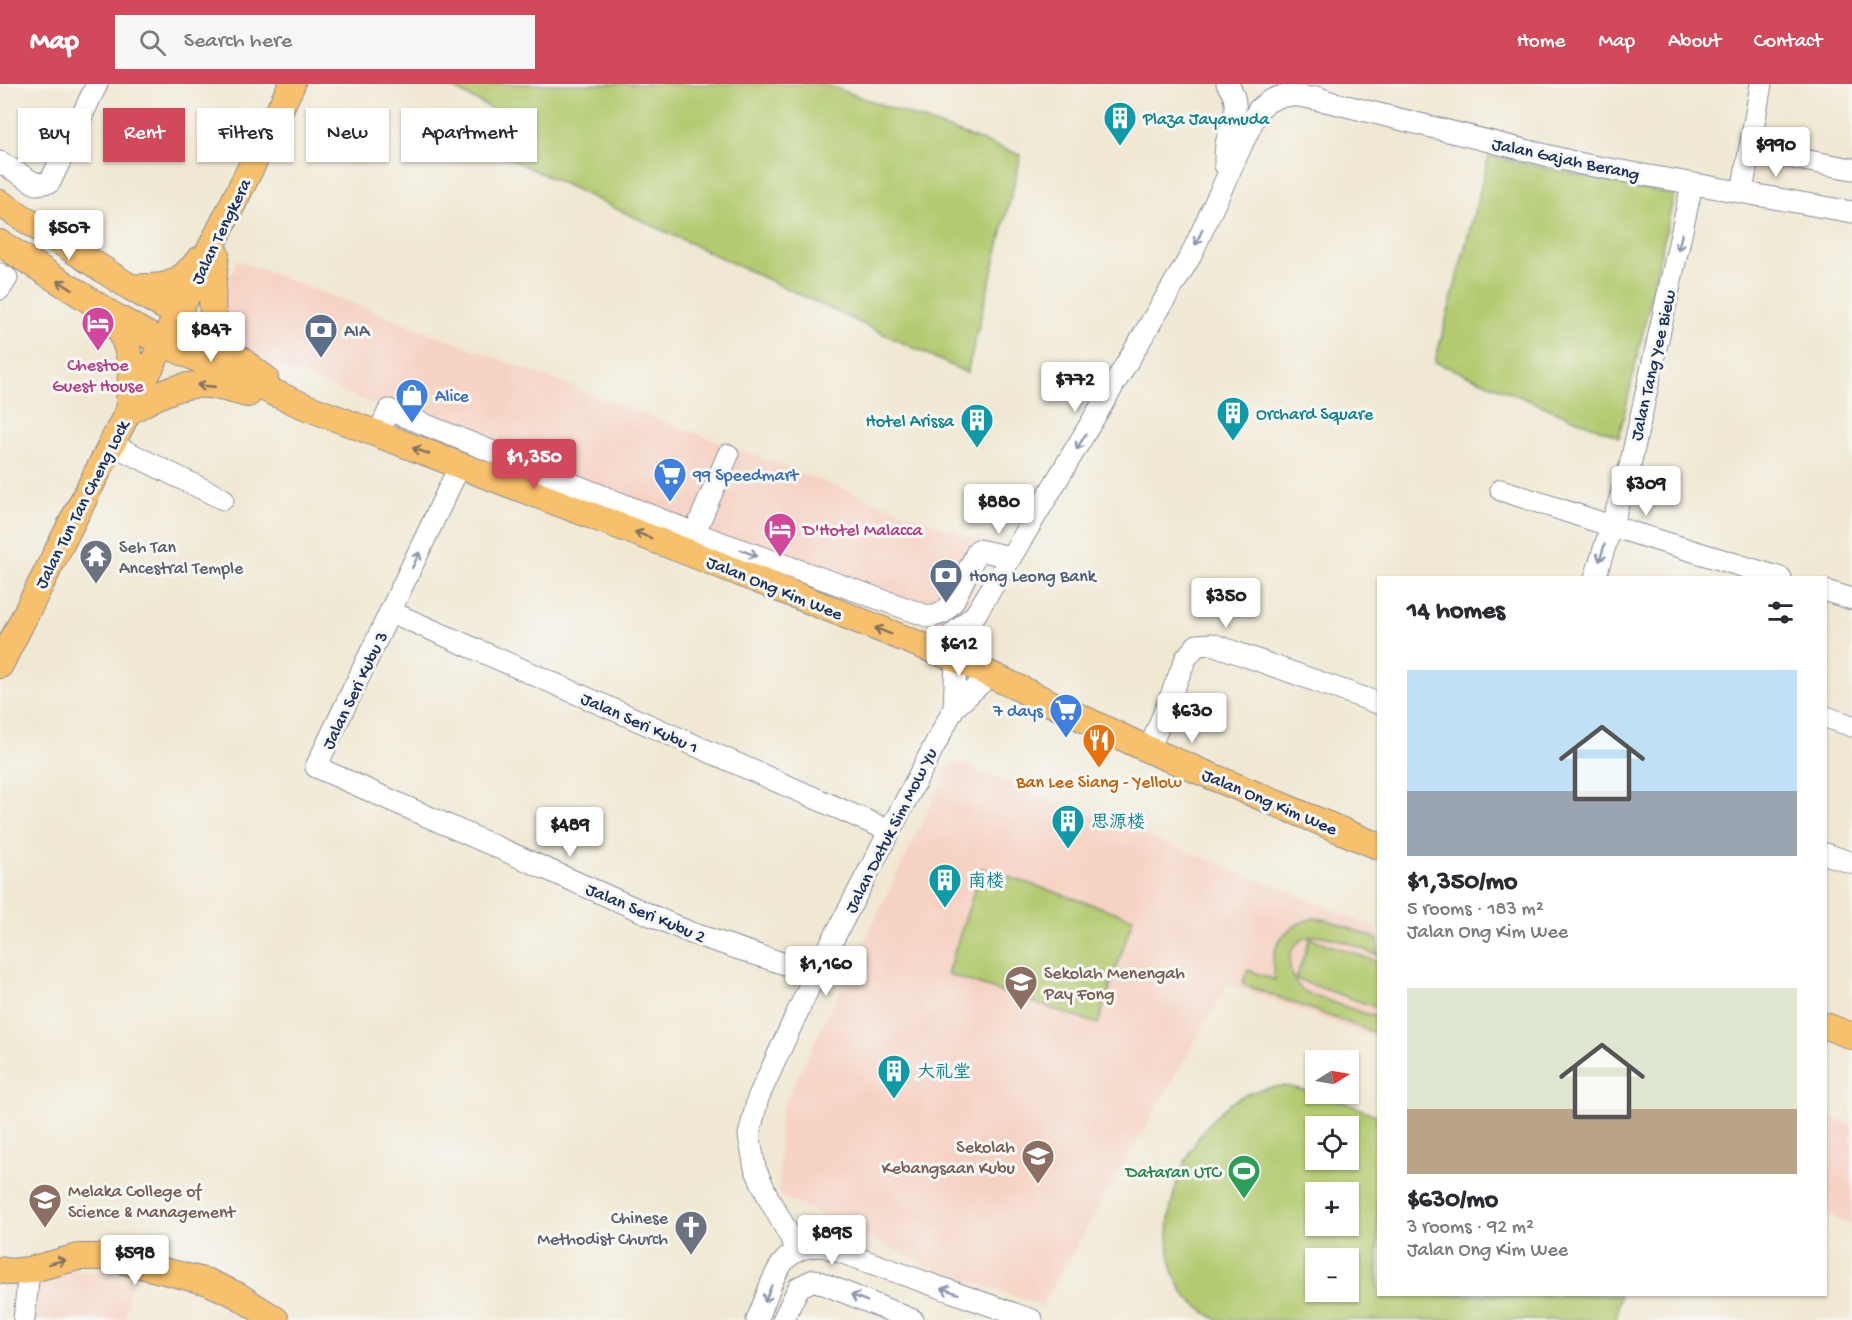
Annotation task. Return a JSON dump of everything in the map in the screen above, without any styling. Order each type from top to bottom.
[{"type":"main road","name":"Jalan Tengkera","points":[[164,344],[292,84]]},
{"type":"main road","points":[[0,203],[130,287],[179,315]]},
{"type":"main road","points":[[130,287],[153,287],[178,281],[186,276],[218,237]]},
{"type":"main road","points":[[218,237],[212,292],[213,315],[219,335],[226,348],[240,360],[304,406]]},
{"type":"main road","name":"Jalan Ong Kim Wee","points":[[0,243],[114,316],[164,344],[304,406],[460,465],[690,542],[990,675],[1149,750],[1377,846]]},
{"type":"main road","points":[[114,316],[130,357],[132,373],[128,412]]},
{"type":"main road","name":"Jalan Tun Tan Cheng Lock","points":[[0,665],[164,344]]},
{"type":"main road","points":[[128,412],[168,391],[188,385],[206,384],[304,406]]},
{"type":"main road","points":[[1827,1026],[1852,1036]]},
{"type":"main road","points":[[0,1270],[11,1272],[78,1257],[108,1257],[208,1282],[237,1295],[276,1320]]},
{"type":"street","points":[[0,162],[36,184],[50,182],[97,84]]},
{"type":"street","points":[[1223,183],[1226,144],[1237,104],[1227,84]]},
{"type":"street","name":"Jalan Gajah Berang","points":[[1286,84],[1330,102],[1582,164],[1852,212]]},
{"type":"street","points":[[1742,192],[1761,84]]},
{"type":"street","points":[[923,647],[947,639],[975,615],[1190,257],[1258,110],[1278,95],[1330,102]]},
{"type":"street","points":[[1749,150],[1852,169]]},
{"type":"street","name":"Jalan Tang Yee Biew","points":[[1596,576],[1630,466],[1692,185]]},
{"type":"street","points":[[378,434],[389,410],[690,542],[930,617],[944,613],[953,602],[978,550],[1011,557]]},
{"type":"street","points":[[111,444],[223,500]]},
{"type":"street","points":[[690,542],[728,455]]},
{"type":"street","name":"Jalan Seri Kubu 3","points":[[316,767],[460,465]]},
{"type":"street","points":[[1501,490],[1774,576]]},
{"type":"street","points":[[1827,591],[1852,599]]},
{"type":"street","name":"Jalan Seri Kubu 1","points":[[391,612],[890,831]]},
{"type":"street","points":[[1149,750],[1186,658],[1197,645],[1212,644],[1377,703]]},
{"type":"street","name":"Jalan Datuk Sim Mow Yu","points":[[954,708],[956,660]]},
{"type":"street","name":"Jalan Datuk Sim Mow Yu","points":[[797,1249],[769,1199],[755,1168],[748,1135],[758,1098],[815,974],[954,708],[990,675]]},
{"type":"street","points":[[1827,717],[1852,726]]},
{"type":"street","name":"Jalan Seri Kubu 2","points":[[316,767],[691,933],[815,974]]},
{"type":"street","points":[[1827,854],[1852,863]]},
{"type":"street","points":[[758,1320],[782,1262],[797,1249],[810,1245],[823,1246],[1003,1315],[1032,1320]]},
{"type":"street","points":[[24,1320],[29,1269]]},
{"type":"street","points":[[783,1320],[799,1287],[814,1280],[913,1320]]},
{"type":"shaded area","points":[[237,260],[991,545],[961,615],[934,627],[238,350],[218,309]]},
{"type":"shaded area","name":"Sekolah Menengah Pay Fong","points":[[953,760],[1288,891],[1377,929],[1377,1039],[1228,984],[1042,1306],[933,1268],[779,1195],[780,1112]]},
{"type":"shaded area","points":[[1827,1116],[1852,1126],[1852,1226],[1827,1215]]},
{"type":"shaded area","points":[[71,1268],[131,1282],[125,1320],[18,1320],[21,1288]]},
{"type":"green space","points":[[445,84],[824,84],[1021,155],[967,373],[517,162],[537,162],[537,108],[491,108]]},
{"type":"green space","points":[[1489,156],[1674,195],[1619,437],[1435,362]]},
{"type":"green space","points":[[982,868],[1133,918],[1098,1024],[947,974]]},
{"type":"green space","points":[[1314,918],[1328,920],[1377,939],[1377,955],[1336,939],[1312,936],[1295,945],[1291,953],[1290,970],[1299,987],[1306,993],[1377,1018],[1377,1034],[1242,984],[1248,970],[1275,980],[1273,968],[1276,948],[1285,933]]},
{"type":"green space","points":[[1310,938],[1377,962],[1377,1008],[1296,979]]},
{"type":"green space","name":"Dataran UTC","points":[[1283,1086],[1305,1090],[1305,1104],[1348,1104],[1377,1116],[1377,1296],[1620,1296],[1616,1320],[1217,1320],[1190,1300],[1178,1283],[1171,1261],[1168,1237],[1170,1211],[1176,1185],[1199,1137],[1214,1118],[1243,1096]]},
{"type":"place","name":"Plaza Jayamuda","points":[[1120,147]]},
{"type":"place","name":"Chestoe Guest House","points":[[98,352]]},
{"type":"place","name":"AIA","points":[[321,359]]},
{"type":"place","name":"Alice","points":[[412,424]]},
{"type":"place","name":"Orchard Square","points":[[1233,442]]},
{"type":"place","name":"Hotel Arissa","points":[[977,449]]},
{"type":"place","name":"99 Speedmart","points":[[670,503]]},
{"type":"place","name":"D'Hotel Malacca","points":[[780,558]]},
{"type":"place","name":"Seh Tan Ancestral Temple","points":[[96,585]]},
{"type":"place","name":"Hong Leong Bank","points":[[946,604]]},
{"type":"place","name":"7 days","points":[[1066,739]]},
{"type":"place","name":"Ban Lee Siang - Yellow","points":[[1099,769]]},
{"type":"place","name":"思源楼","points":[[1068,850]]},
{"type":"place","name":"南楼","points":[[945,909]]},
{"type":"place","name":"Sekolah Menengah Pay Fong","points":[[1021,1011]]},
{"type":"place","name":"大礼堂","points":[[894,1100]]},
{"type":"place","name":"Sekolah Kebangsaan Kubu","points":[[1038,1185]]},
{"type":"place","name":"Dataran UTC","points":[[1244,1200]]},
{"type":"place","name":"Melaka College of Science & Management","points":[[45,1229]]},
{"type":"place","name":"Chinese Methodist Church","points":[[691,1256]]}]
